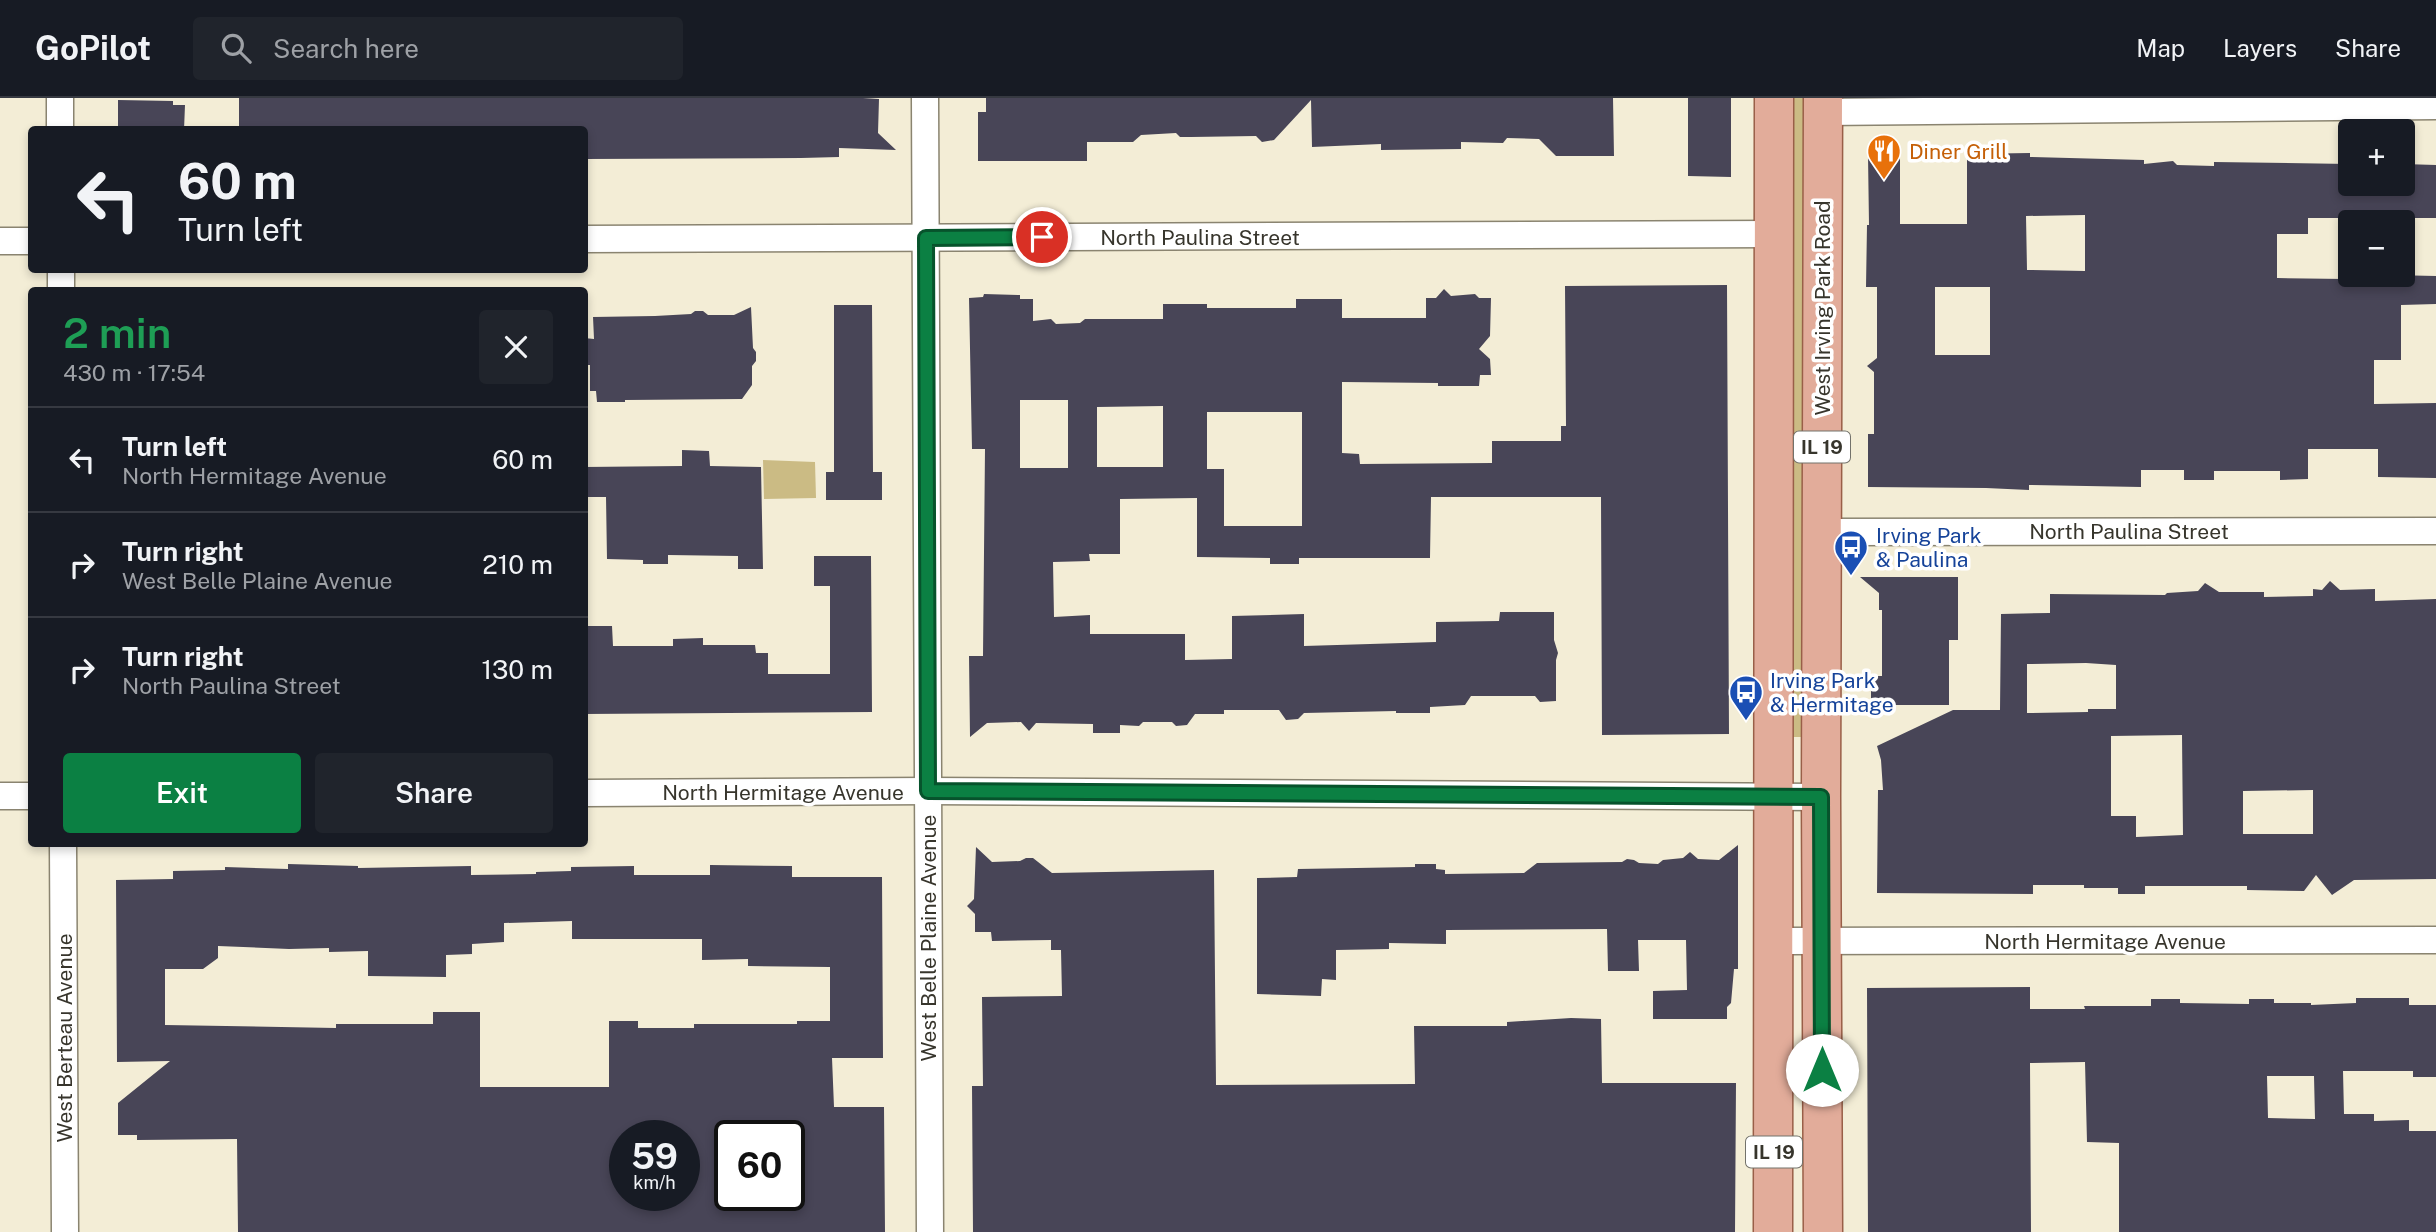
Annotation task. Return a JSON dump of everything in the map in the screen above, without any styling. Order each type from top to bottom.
[{"type":"main road","name":"IL 19","points":[[1773,1232],[1774,98]]},
{"type":"main road","name":"West Irving Park Road","points":[[1823,105],[1823,1232]]},
{"type":"street","points":[[60,98],[60,126]]},
{"type":"street","name":"West Belle Plaine Avenue","points":[[925,98],[930,1232]]},
{"type":"street","points":[[1823,105],[2436,106]]},
{"type":"street","name":"North Paulina Street","points":[[588,239],[1773,234]]},
{"type":"street","points":[[0,241],[28,241]]},
{"type":"street","name":"North Paulina Street","points":[[1821,532],[2436,531]]},
{"type":"street","name":"North Hermitage Avenue","points":[[588,793],[928,791],[1821,797]]},
{"type":"street","points":[[0,796],[28,796]]},
{"type":"street","name":"West Berteau Avenue","points":[[63,847],[65,1232]]},
{"type":"street","name":"North Hermitage Avenue","points":[[1774,940],[2436,940]]},
{"type":"shaded area","points":[[1791,98],[1805,98],[1806,737],[1791,737]]},
{"type":"shaded area","points":[[763,460],[815,462],[816,498],[764,499]]},
{"type":"building","points":[[239,98],[863,98],[879,99],[878,133],[896,150],[839,148],[839,157],[588,159],[588,126],[239,126]]},
{"type":"building","points":[[986,98],[1613,98],[1614,156],[1556,156],[1539,139],[1507,138],[1503,143],[1461,142],[1461,149],[1381,150],[1381,144],[1312,147],[1311,100],[1274,140],[1262,142],[1256,136],[1180,137],[1176,133],[1141,135],[1133,142],[1087,142],[1087,161],[978,161],[978,112],[986,112]]},
{"type":"building","points":[[1688,98],[1731,98],[1731,177],[1688,176]]},
{"type":"building","points":[[118,100],[173,101],[173,105],[185,105],[184,126],[118,126]]},
{"type":"building","points":[[2030,153],[2030,157],[2144,160],[2144,164],[2173,161],[2177,165],[2214,166],[2214,162],[2338,164],[2338,196],[2415,196],[2415,164],[2436,165],[2436,218],[2415,218],[2415,210],[2338,210],[2338,218],[2308,218],[2308,234],[2277,234],[2277,278],[2338,279],[2338,287],[2415,287],[2415,276],[2436,276],[2436,304],[2401,305],[2401,360],[2374,360],[2374,404],[2436,403],[2436,478],[2378,477],[2378,449],[2308,449],[2308,479],[2280,480],[2280,471],[2214,471],[2214,480],[2184,480],[2184,470],[2141,470],[2141,487],[2029,485],[2029,490],[1868,487],[1868,434],[1874,434],[1874,372],[1867,366],[1877,358],[1877,287],[1866,287],[1868,155],[1900,155],[1900,224],[1967,224],[1967,154]],"holes":[[[2085,215],[2085,271],[2027,270],[2026,216]],[[1935,287],[1990,287],[1990,355],[1935,355]]]},
{"type":"building","points":[[1727,285],[1729,734],[1602,735],[1601,497],[1431,497],[1430,558],[1299,558],[1299,564],[1270,564],[1270,558],[1197,557],[1197,498],[1120,499],[1120,554],[1089,554],[1090,561],[1053,562],[1054,617],[1090,615],[1090,634],[1185,634],[1185,660],[1232,659],[1232,616],[1304,614],[1304,646],[1436,642],[1436,622],[1499,621],[1500,612],[1554,612],[1554,640],[1558,653],[1556,701],[1540,702],[1535,696],[1471,696],[1465,705],[1430,707],[1430,713],[1304,713],[1298,719],[1286,720],[1279,710],[1224,710],[1224,714],[1195,714],[1187,725],[1143,722],[1139,726],[1120,725],[1120,733],[1093,733],[1093,724],[1036,723],[1029,731],[1021,722],[987,723],[970,737],[969,656],[983,656],[985,449],[972,449],[969,298],[983,297],[984,294],[1020,295],[1020,299],[1033,299],[1033,321],[1051,319],[1056,324],[1080,323],[1085,319],[1163,319],[1163,304],[1207,304],[1207,308],[1296,308],[1296,299],[1342,299],[1342,318],[1426,318],[1426,298],[1436,298],[1444,289],[1451,296],[1475,294],[1479,298],[1491,298],[1490,336],[1479,349],[1490,359],[1491,375],[1480,375],[1479,386],[1342,382],[1342,453],[1359,454],[1360,464],[1492,463],[1492,441],[1561,441],[1561,426],[1566,426],[1565,286]],"holes":[[[1020,400],[1068,400],[1068,468],[1020,468]],[[1163,406],[1163,467],[1097,467],[1097,407]],[[1207,412],[1302,412],[1302,526],[1224,526],[1224,469],[1207,469]]]},
{"type":"building","points":[[834,305],[872,305],[873,472],[882,472],[882,500],[826,500],[826,472],[834,472]]},
{"type":"building","points":[[751,307],[756,361],[752,366],[752,385],[742,399],[597,402],[596,391],[590,391],[588,338],[594,339],[593,317],[691,314],[695,311],[703,311],[708,315],[734,315]]},
{"type":"building","points":[[682,450],[709,451],[710,466],[761,467],[763,569],[738,569],[738,556],[668,555],[668,564],[607,559],[606,497],[588,497],[588,467],[682,466]]},
{"type":"building","points":[[814,556],[871,556],[872,712],[588,714],[588,626],[612,626],[613,646],[673,646],[673,639],[703,638],[703,645],[755,645],[756,653],[768,653],[768,674],[830,674],[830,586],[814,586]]},
{"type":"building","points":[[1860,577],[1958,577],[1958,640],[1949,640],[1949,705],[1871,705],[1871,676],[1882,676],[1882,610],[1879,610],[1879,593]]},
{"type":"building","points":[[2330,581],[2340,590],[2375,589],[2375,601],[2436,599],[2436,879],[2354,880],[2332,895],[2316,875],[2304,891],[2247,890],[2247,886],[2145,886],[2145,894],[2118,894],[2118,888],[2033,885],[2033,894],[1877,893],[1878,790],[1883,790],[1877,746],[1953,710],[2000,710],[2001,614],[2050,613],[2050,594],[2165,595],[2198,591],[2205,583],[2219,592],[2264,592],[2264,597],[2313,596],[2313,589],[2322,590]],"holes":[[[2027,664],[2116,665],[2116,709],[2027,713]],[[2182,735],[2183,835],[2136,837],[2136,816],[2111,816],[2111,736]],[[2313,790],[2313,834],[2243,834],[2243,791]]]},
{"type":"building","points":[[1738,845],[1738,969],[1734,969],[1727,1019],[1653,1019],[1653,991],[1687,990],[1686,940],[1638,940],[1639,971],[1608,971],[1607,929],[1446,930],[1446,944],[1389,943],[1389,949],[1336,950],[1336,980],[1322,979],[1321,996],[1257,994],[1257,878],[1297,877],[1298,869],[1415,867],[1415,864],[1436,864],[1436,869],[1445,870],[1445,874],[1524,873],[1537,863],[1622,862],[1627,859],[1658,864],[1663,860],[1683,858],[1690,852],[1698,859],[1719,860]]},
{"type":"building","points":[[976,847],[992,862],[1033,858],[1052,873],[1214,870],[1216,1085],[1415,1084],[1414,1026],[1507,1026],[1507,1022],[1571,1018],[1601,1019],[1602,1083],[1736,1083],[1735,1232],[973,1232],[972,1086],[983,1086],[982,997],[1062,996],[1061,950],[1051,950],[1051,940],[992,941],[991,932],[975,932],[975,914],[967,906],[974,899]]},
{"type":"building","points":[[288,864],[358,868],[471,866],[471,875],[536,874],[571,871],[571,867],[634,866],[634,875],[710,875],[710,865],[792,866],[792,877],[882,877],[883,1058],[832,1058],[834,1107],[884,1107],[885,1232],[238,1232],[237,1139],[137,1140],[137,1135],[118,1135],[118,1103],[170,1061],[117,1062],[116,880],[173,879],[173,871],[225,870],[225,867],[288,869]],"holes":[[[572,921],[572,939],[702,939],[702,960],[748,959],[748,966],[830,967],[830,1021],[797,1021],[797,1024],[694,1024],[694,1028],[638,1028],[638,1021],[609,1021],[609,1087],[480,1087],[480,1012],[433,1012],[433,1024],[336,1024],[336,1028],[165,1025],[165,969],[203,969],[218,958],[218,946],[329,948],[329,952],[368,951],[368,976],[446,977],[446,955],[472,954],[472,944],[504,942],[504,923]]]},
{"type":"building","points":[[2030,987],[2030,1009],[2151,1006],[2151,999],[2180,999],[2180,1003],[2249,1004],[2249,999],[2274,999],[2274,1003],[2311,1005],[2356,1003],[2356,998],[2409,998],[2409,1005],[2436,1005],[2436,1077],[2413,1077],[2413,1071],[2343,1071],[2344,1114],[2374,1114],[2374,1121],[2409,1120],[2409,1131],[2436,1131],[2436,1232],[2119,1232],[2119,1143],[2087,1142],[2085,1062],[2030,1063],[2031,1232],[1868,1232],[1867,988]],"holes":[[[2267,1076],[2314,1076],[2315,1119],[2268,1118]]]},
{"type":"place","name":"Diner Grill","points":[[1884,181]]},
{"type":"place","name":"Irving Park & Paulina","points":[[1851,577]]},
{"type":"place","name":"Irving Park & Hermitage","points":[[1746,722]]},
{"type":"route","points":[[1042,237],[926,238],[928,791],[1821,797],[1822,1070]]}]
